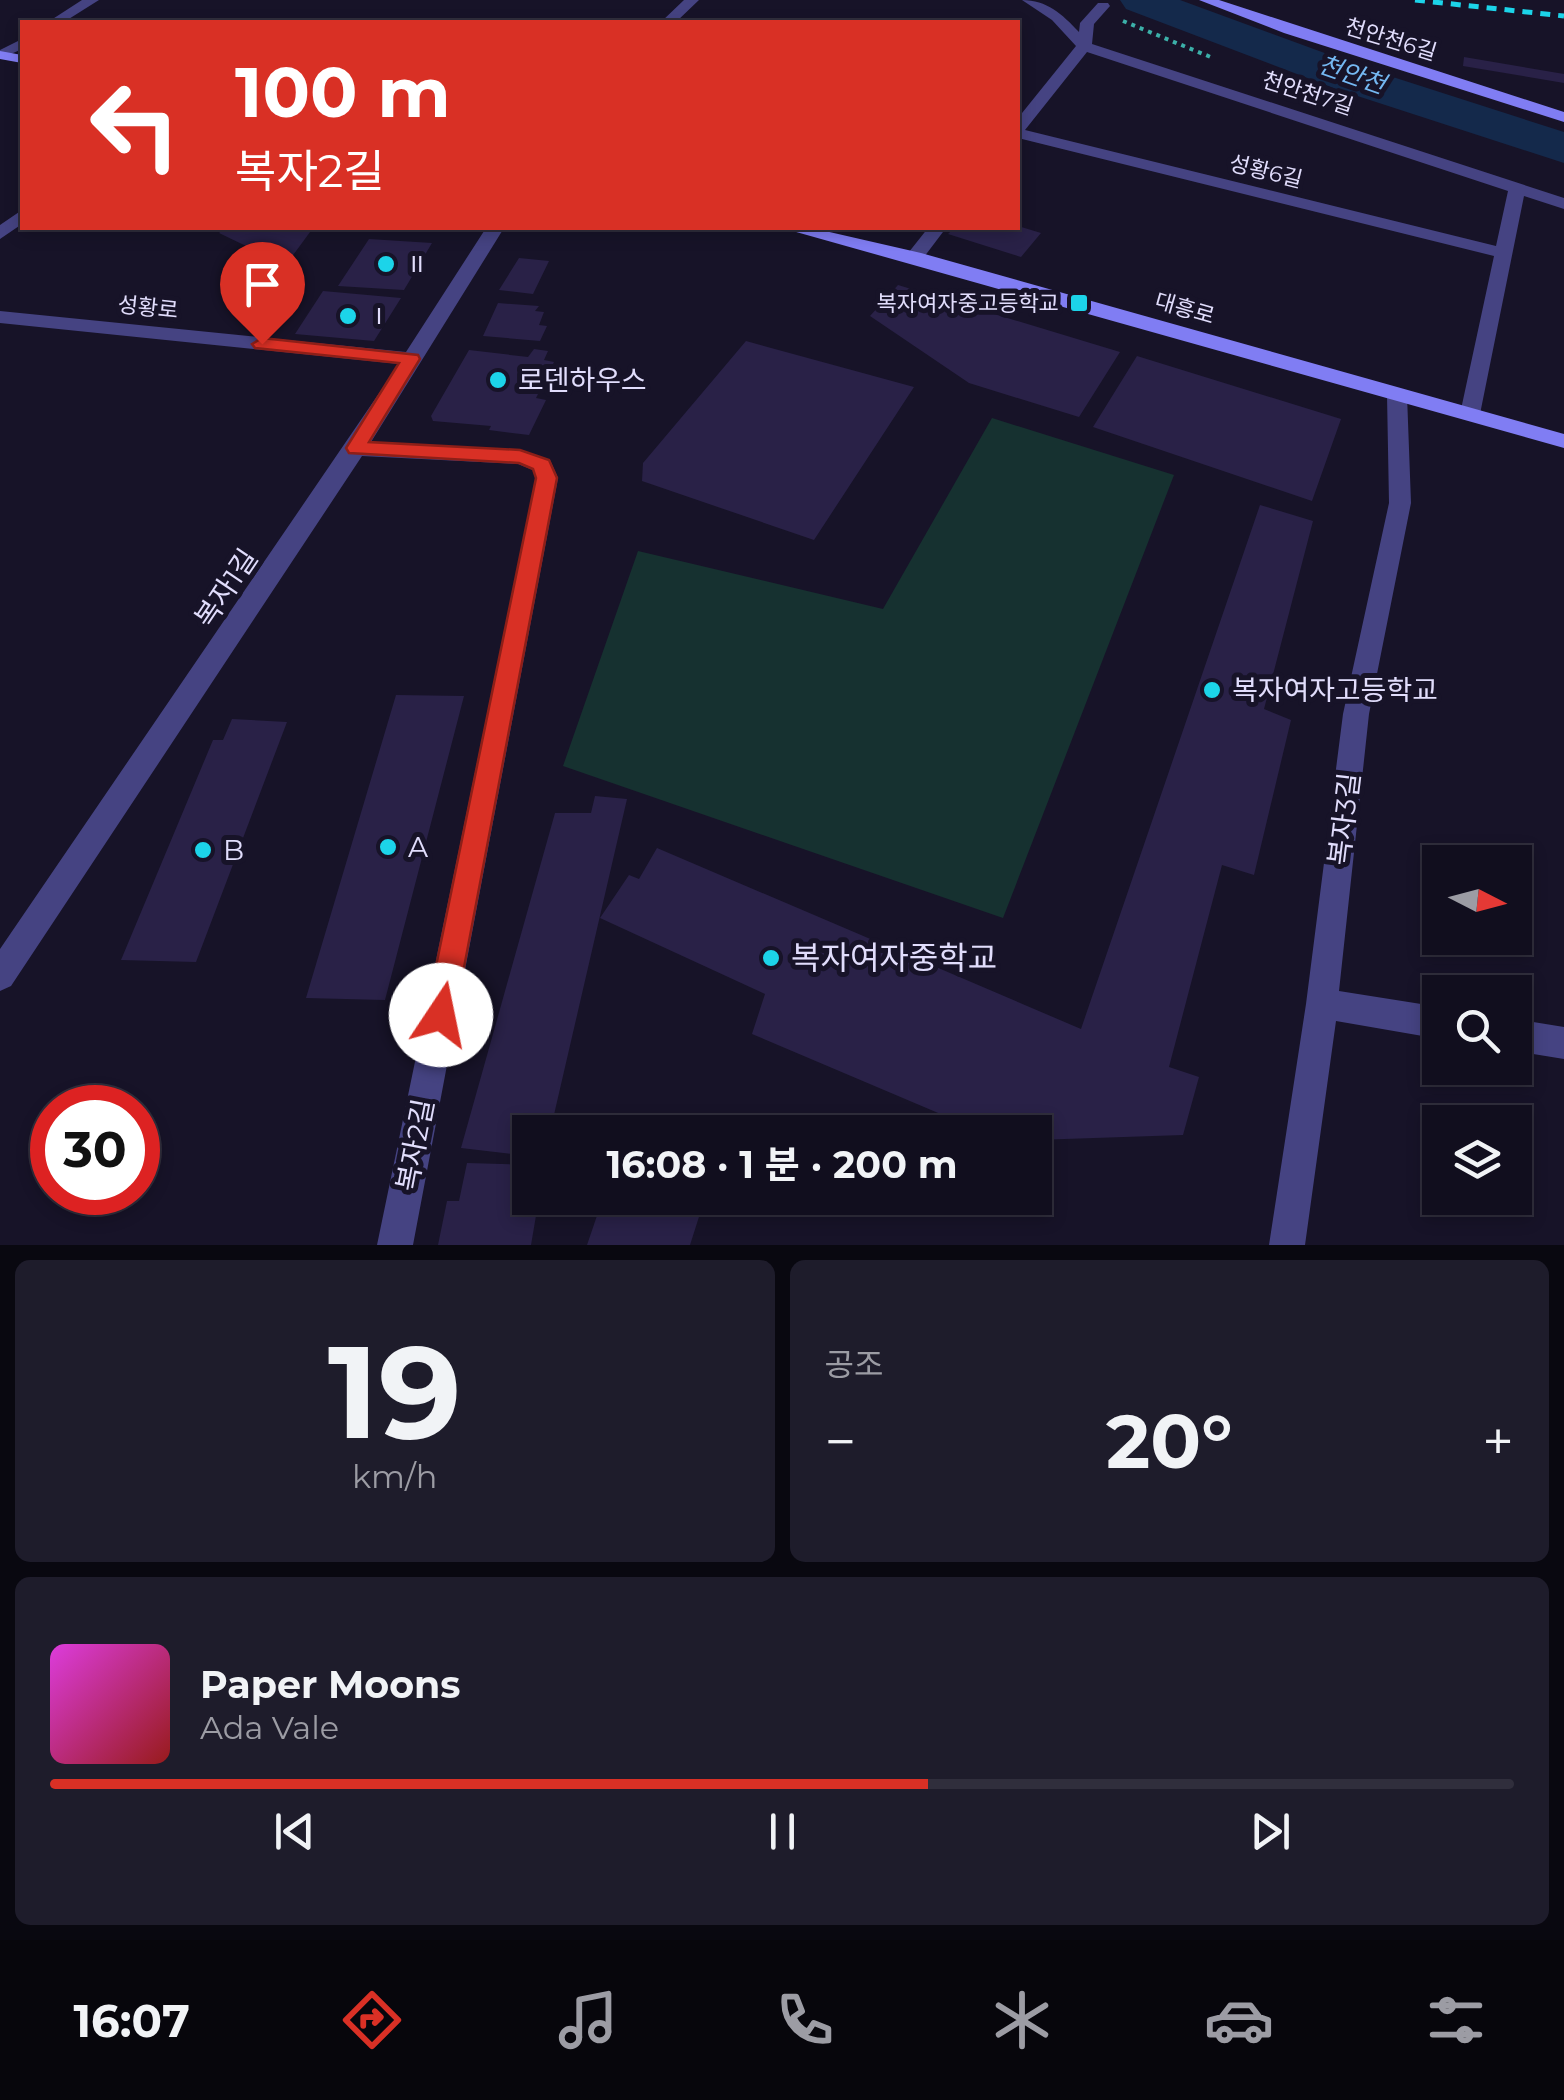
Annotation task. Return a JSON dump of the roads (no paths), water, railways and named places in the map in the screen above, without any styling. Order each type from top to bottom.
[{"type":"street","points":[[59,20],[92,0]]},
{"type":"street","points":[[670,20],[692,0]]},
{"type":"street","points":[[1030,0],[1057,16],[1084,46]]},
{"type":"street","points":[[1081,0],[1108,3]]},
{"type":"street","name":"천안천6길","points":[[1206,0],[1564,117]]},
{"type":"street","points":[[1020,127],[1084,46],[1087,23],[1108,3]]},
{"type":"street","name":"천안천7길","points":[[1084,46],[1564,204]]},
{"type":"street","name":"성황6길","points":[[1020,131],[1503,253]]},
{"type":"street","points":[[1471,414],[1517,187]]},
{"type":"street","points":[[0,234],[20,218]]},
{"type":"street","name":"복자1길","points":[[0,976],[356,448],[494,230]]},
{"type":"street","name":"대흥로","points":[[800,230],[914,256],[1564,441]]},
{"type":"street","points":[[914,256],[935,230]]},
{"type":"street","name":"성황로","points":[[0,317],[411,359]]},
{"type":"street","name":"복자3길","points":[[1287,1245],[1322,1004],[1356,714],[1400,504],[1397,395]]},
{"type":"street","name":"복자2길","points":[[356,448],[520,457],[542,464],[546,478],[396,1245]]},
{"type":"street","points":[[1322,1004],[1422,1020]]},
{"type":"street","points":[[1532,1038],[1564,1043]]},
{"type":"waterway","name":"천안천","points":[[1141,0],[1355,80],[1564,148]]},
{"type":"railway","points":[[1415,0],[1564,16]]},
{"type":"place","name":"Ⅱ","points":[[386,264]]},
{"type":"place","name":"복자여자중고등학교","points":[[1079,303]]},
{"type":"place","name":"Ⅰ","points":[[348,316]]},
{"type":"place","name":"로덴하우스","points":[[498,380]]},
{"type":"place","name":"복자여자고등학교","points":[[1212,690]]},
{"type":"place","name":"A","points":[[388,847]]},
{"type":"place","name":"B","points":[[203,850]]},
{"type":"place","name":"복자여자중학교","points":[[771,958]]}]
